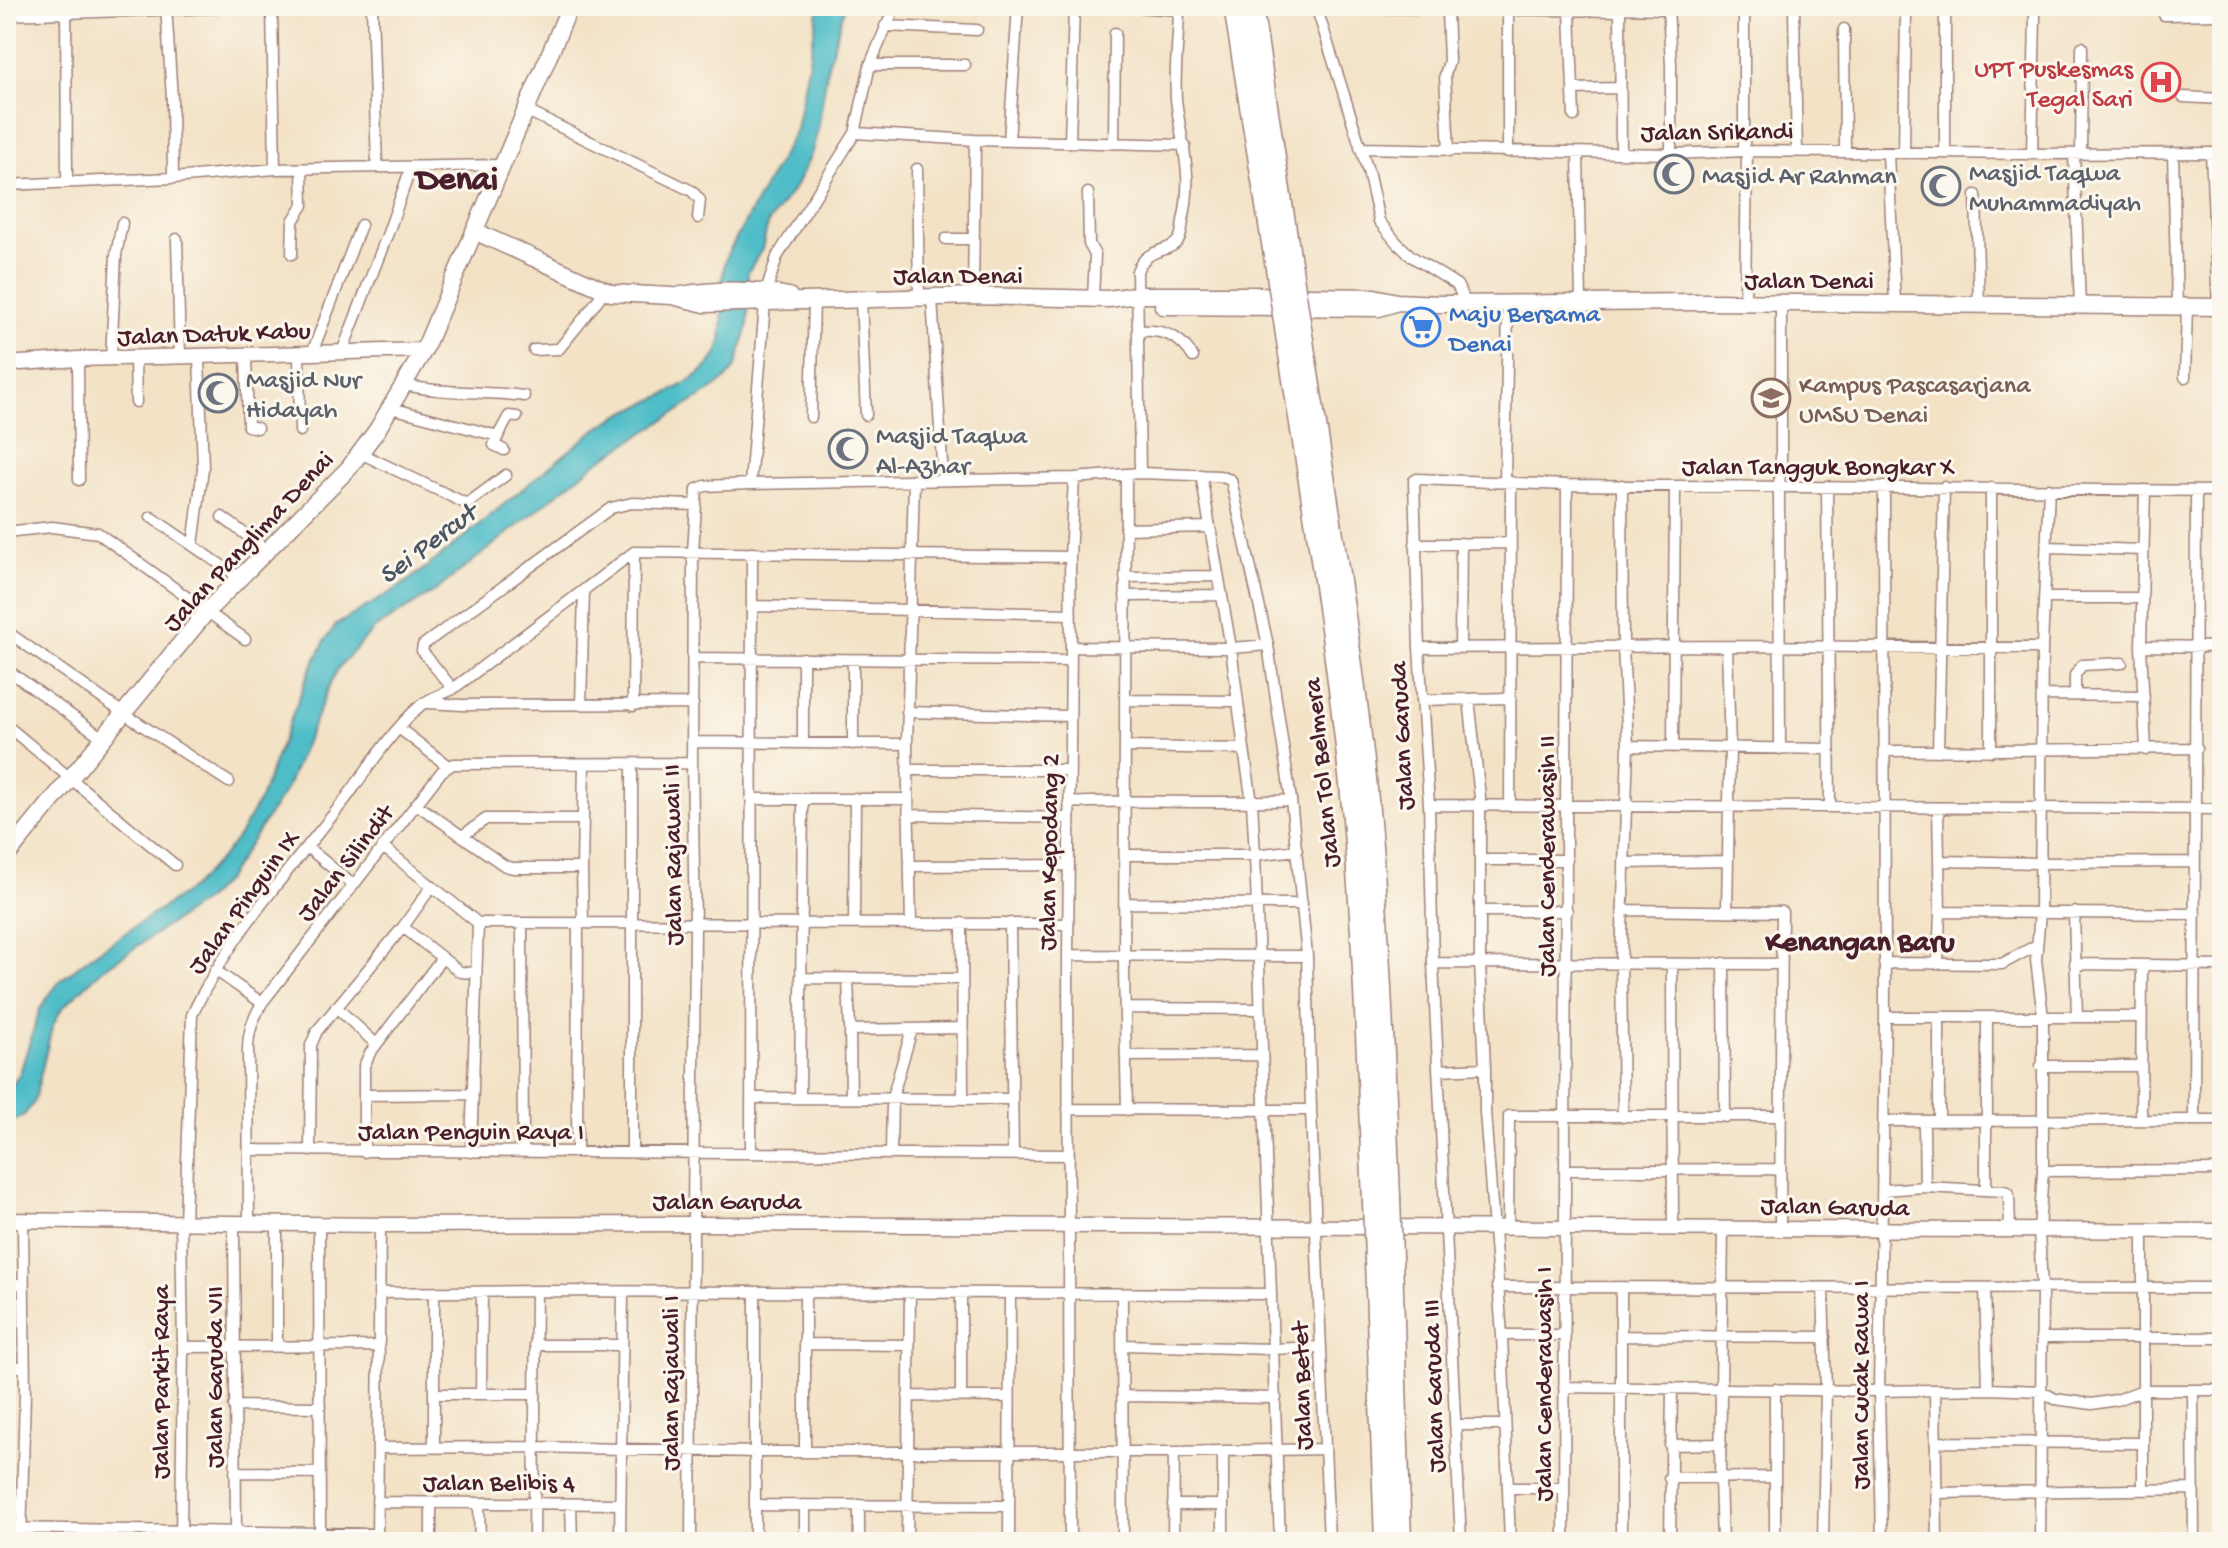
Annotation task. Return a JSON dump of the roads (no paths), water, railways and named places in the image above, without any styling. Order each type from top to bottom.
[{"type":"highway","name":"Jalan Tol Belmera","points":[[1234,6],[1284,268]]},
{"type":"highway","name":"Jalan Tol Belmera","points":[[1252,6],[1284,268],[1345,605],[1366,780],[1378,925],[1385,1542]]},
{"type":"highway","name":"Jalan Tol Belmera","points":[[1383,1259],[1401,1542]]},
{"type":"main road","name":"Jalan Panglima Denai","points":[[6,857],[208,610],[341,477],[391,408],[424,350],[570,6]]},
{"type":"main road","name":"Jalan Denai","points":[[474,231],[617,295],[811,299],[973,296],[1379,308],[1397,302],[2220,307]]},
{"type":"street","points":[[6,13],[214,6]]},
{"type":"street","points":[[272,6],[275,169]]},
{"type":"street","points":[[372,6],[377,167]]},
{"type":"street","points":[[895,6],[870,65],[855,133],[777,257],[761,298],[750,484],[1074,478],[1140,473],[1201,475],[1231,648],[1252,802],[1280,1542]]},
{"type":"street","points":[[1009,141],[1018,6]]},
{"type":"street","points":[[1070,142],[1074,6]]},
{"type":"street","points":[[1121,6],[1179,8],[1176,98],[1185,145],[1187,202],[1179,240],[1173,246],[1151,253],[1141,261],[1137,271],[1140,473]]},
{"type":"street","points":[[1465,302],[1463,292],[1457,285],[1411,256],[1379,221],[1316,6],[1447,10],[1668,7],[1671,154]]},
{"type":"street","points":[[1945,6],[1945,153]]},
{"type":"street","points":[[166,8],[173,178]]},
{"type":"street","points":[[1620,8],[1621,153]]},
{"type":"street","points":[[66,9],[67,182]]},
{"type":"street","points":[[1508,9],[1508,152]]},
{"type":"street","points":[[1574,116],[1575,9]]},
{"type":"street","points":[[1447,10],[1449,61],[1445,75],[1449,151]]},
{"type":"street","points":[[1794,11],[1797,151]]},
{"type":"street","points":[[1904,153],[1906,11]]},
{"type":"street","points":[[2164,15],[2222,14]]},
{"type":"street","points":[[1744,15],[1745,303]]},
{"type":"street","points":[[2032,154],[2035,16]]},
{"type":"street","points":[[885,26],[977,30]]},
{"type":"street","points":[[1844,29],[1845,152]]},
{"type":"street","points":[[1114,143],[1115,33]]},
{"type":"street","points":[[2080,307],[2078,154],[2082,47]]},
{"type":"street","points":[[870,65],[965,65]]},
{"type":"street","points":[[1573,89],[1620,88]]},
{"type":"street","points":[[2183,97],[2222,99]]},
{"type":"street","points":[[525,110],[692,191],[700,200],[698,218]]},
{"type":"street","points":[[855,133],[975,140],[1185,145]]},
{"type":"street","points":[[973,296],[975,140]]},
{"type":"street","name":"Jalan Srikandi","points":[[1360,148],[1671,154],[1745,151],[2217,153]]},
{"type":"street","points":[[1578,153],[1581,302]]},
{"type":"street","points":[[1888,153],[1895,303]]},
{"type":"street","points":[[2173,153],[2185,377]]},
{"type":"street","points":[[2217,153],[2220,307]]},
{"type":"street","points":[[6,185],[173,178],[275,169],[501,165]]},
{"type":"street","points":[[342,352],[411,167]]},
{"type":"street","points":[[292,254],[293,221],[303,205],[302,169]]},
{"type":"street","points":[[917,169],[925,297],[943,479]]},
{"type":"street","points":[[1088,193],[1089,244],[1095,255],[1101,299]]},
{"type":"street","points":[[1976,195],[1979,306]]},
{"type":"street","points":[[111,359],[116,255],[122,223]]},
{"type":"street","points":[[300,431],[305,353],[361,225]]},
{"type":"street","points":[[177,239],[180,357]]},
{"type":"street","points":[[946,239],[974,239]]},
{"type":"street","points":[[534,350],[559,349],[588,316],[604,291]]},
{"type":"street","points":[[861,298],[866,415]]},
{"type":"street","points":[[811,299],[811,417]]},
{"type":"street","points":[[1508,302],[1510,806]]},
{"type":"street","points":[[1780,749],[1781,303]]},
{"type":"street","points":[[1140,331],[1152,330],[1174,336],[1193,357]]},
{"type":"street","name":"Jalan Datuk Kabu","points":[[6,364],[78,359],[424,350]]},
{"type":"street","points":[[246,355],[247,426],[257,428]]},
{"type":"street","points":[[193,545],[203,468],[199,357]]},
{"type":"street","points":[[78,359],[79,480]]},
{"type":"street","points":[[135,359],[136,402]]},
{"type":"street","points":[[405,385],[524,396]]},
{"type":"street","points":[[391,408],[498,436]]},
{"type":"street","points":[[504,450],[495,446],[498,436],[509,416],[517,417]]},
{"type":"street","points":[[360,453],[467,504],[506,475]]},
{"type":"street","points":[[1126,475],[1127,1110]]},
{"type":"street","name":"Jalan Betet","points":[[1201,475],[1226,477],[1233,484],[1268,645],[1297,850],[1307,956],[1329,1542]]},
{"type":"street","name":"Jalan Kepodang 2","points":[[1070,1542],[1068,924],[1070,557],[1074,478]]},
{"type":"street","name":"Jalan Tangguk Bongkar X","points":[[1414,481],[1675,486],[1780,478],[1827,486],[2222,491]]},
{"type":"street","points":[[911,923],[907,712],[914,480]]},
{"type":"street","name":"Jalan Garuda","points":[[1414,481],[1433,963],[1448,1228]]},
{"type":"street","name":"Jalan Rajawali II","points":[[692,1224],[695,505],[699,487],[750,484]]},
{"type":"street","name":"Jalan Cenderawasih II","points":[[1565,1227],[1567,485]]},
{"type":"street","points":[[1622,485],[1623,647],[1628,746],[1621,962],[1623,1117]]},
{"type":"street","points":[[1673,747],[1675,486]]},
{"type":"street","points":[[1827,486],[1830,807]]},
{"type":"street","name":"Jalan Cucak Rawa I","points":[[1882,1542],[1879,1391],[1885,1121],[1884,487]]},
{"type":"street","points":[[1938,751],[1944,487]]},
{"type":"street","points":[[1991,488],[1991,751]]},
{"type":"street","points":[[2040,1542],[2038,1490],[2042,1288],[2039,1231],[2043,1171],[2043,1017],[2037,978],[2037,945],[2040,913],[2042,648],[2049,488]]},
{"type":"street","points":[[2145,490],[2141,646],[2146,750]]},
{"type":"street","points":[[2194,1120],[2196,491]]},
{"type":"street","points":[[453,689],[422,651],[423,645],[611,508],[632,503],[695,505]]},
{"type":"street","points":[[151,517],[240,578]]},
{"type":"street","points":[[222,517],[268,551]]},
{"type":"street","points":[[6,532],[52,527],[98,533],[245,639]]},
{"type":"street","points":[[1125,529],[1210,527]]},
{"type":"street","points":[[1460,648],[1461,543]]},
{"type":"street","points":[[1415,544],[1511,543]]},
{"type":"street","points":[[2047,547],[2143,550]]},
{"type":"street","points":[[425,702],[453,689],[634,552],[1070,557]]},
{"type":"street","points":[[633,706],[634,552]]},
{"type":"street","points":[[751,1153],[752,553]]},
{"type":"street","points":[[1125,577],[1218,576]]},
{"type":"street","points":[[581,705],[584,590]]},
{"type":"street","points":[[1125,596],[1221,595]]},
{"type":"street","points":[[2045,598],[2142,598]]},
{"type":"street","points":[[753,606],[1070,614]]},
{"type":"street","points":[[6,631],[229,782]]},
{"type":"street","points":[[1071,647],[1231,648],[1268,645]]},
{"type":"street","points":[[1727,646],[1730,748],[1727,911]]},
{"type":"street","points":[[2141,646],[2222,647]]},
{"type":"street","points":[[1419,648],[2042,648]]},
{"type":"street","points":[[694,658],[1071,661]]},
{"type":"street","points":[[803,658],[803,743]]},
{"type":"street","points":[[853,660],[853,744]]},
{"type":"street","points":[[2075,695],[2075,675],[2082,665],[2122,663]]},
{"type":"street","points":[[6,669],[103,738]]},
{"type":"street","points":[[2042,695],[2144,696]]},
{"type":"street","points":[[1422,700],[1509,698]]},
{"type":"street","points":[[1469,699],[1479,805],[1485,1112],[1502,1335],[1510,1542]]},
{"type":"street","points":[[1126,700],[1237,701]]},
{"type":"street","points":[[425,702],[633,706],[693,704]]},
{"type":"street","name":"Jalan Pinguin IX","points":[[183,1222],[192,1015],[215,970],[307,847],[425,702]]},
{"type":"street","points":[[907,712],[1070,716]]},
{"type":"street","points":[[6,725],[175,865]]},
{"type":"street","points":[[400,729],[448,766],[692,763]]},
{"type":"street","points":[[693,742],[907,744]]},
{"type":"street","points":[[1628,746],[1829,749]]},
{"type":"street","points":[[1126,747],[1244,749]]},
{"type":"street","points":[[1885,751],[2197,748]]},
{"type":"street","points":[[577,1152],[584,764]]},
{"type":"street","points":[[632,764],[632,1152]]},
{"type":"street","name":"Jalan Silindit","points":[[242,1223],[249,1150],[248,1034],[262,1003],[448,766]]},
{"type":"street","points":[[907,770],[1070,770]]},
{"type":"street","points":[[854,923],[855,798]]},
{"type":"street","points":[[751,799],[907,799]]},
{"type":"street","points":[[800,1097],[803,799]]},
{"type":"street","points":[[1069,803],[1291,800]]},
{"type":"street","points":[[416,804],[505,866],[582,868]]},
{"type":"street","points":[[1429,805],[2222,809]]},
{"type":"street","points":[[1938,808],[1941,861],[1938,964]]},
{"type":"street","points":[[908,815],[1069,818]]},
{"type":"street","points":[[462,836],[486,819],[583,819]]},
{"type":"street","points":[[307,847],[353,885]]},
{"type":"street","points":[[383,847],[478,923],[1068,924]]},
{"type":"street","points":[[1126,855],[1255,855],[1297,850]]},
{"type":"street","points":[[1480,860],[1567,860]]},
{"type":"street","points":[[1624,863],[1727,861]]},
{"type":"street","points":[[1941,861],[2195,862]]},
{"type":"street","points":[[910,866],[1069,865]]},
{"type":"street","points":[[310,1151],[311,1045],[317,1031],[403,927],[432,886]]},
{"type":"street","points":[[1126,903],[1302,904]]},
{"type":"street","points":[[1623,910],[1782,912],[1780,1228]]},
{"type":"street","points":[[1481,911],[1567,911]]},
{"type":"street","points":[[1940,912],[2195,914]]},
{"type":"street","points":[[2074,912],[2077,1017]]},
{"type":"street","points":[[471,1152],[478,923]]},
{"type":"street","points":[[962,923],[963,1098]]},
{"type":"street","points":[[1010,923],[1013,1154]]},
{"type":"street","points":[[522,924],[523,1152]]},
{"type":"street","points":[[403,927],[460,972],[475,973]]},
{"type":"street","points":[[1884,963],[2002,964],[2037,945]]},
{"type":"street","points":[[1068,955],[1307,956]]},
{"type":"street","points":[[364,1152],[364,1066],[376,1044],[442,958]]},
{"type":"street","points":[[1433,963],[1781,964]]},
{"type":"street","points":[[1724,963],[1725,1117]]},
{"type":"street","points":[[1672,964],[1673,1227]]},
{"type":"street","points":[[2075,964],[2222,966]]},
{"type":"street","points":[[2141,1120],[2142,966]]},
{"type":"street","points":[[215,970],[262,1003]]},
{"type":"street","points":[[801,978],[962,979]]},
{"type":"street","points":[[848,979],[851,1098]]},
{"type":"street","points":[[336,1007],[376,1044]]},
{"type":"street","points":[[1125,1008],[1259,1009]]},
{"type":"street","points":[[1885,1017],[2141,1017]]},
{"type":"street","points":[[1939,1017],[1939,1120]]},
{"type":"street","points":[[1986,1188],[1987,1017]]},
{"type":"street","points":[[850,1030],[962,1028]]},
{"type":"street","points":[[891,1153],[892,1098],[912,1029]]},
{"type":"street","points":[[1126,1056],[1261,1055]]},
{"type":"street","points":[[2041,1066],[2141,1066]]},
{"type":"street","points":[[1438,1070],[1485,1068]]},
{"type":"street","points":[[365,1095],[472,1094]]},
{"type":"street","points":[[751,1098],[1012,1099]]},
{"type":"street","points":[[1068,1109],[1311,1110]]},
{"type":"street","points":[[1508,1227],[1507,1118],[1511,1115],[1781,1116]]},
{"type":"street","points":[[1885,1121],[1939,1120],[1987,1124],[2222,1120]]},
{"type":"street","points":[[1924,1128],[1925,1187]]},
{"type":"street","name":"Jalan Penguin Raya I","points":[[249,1150],[1069,1155]]},
{"type":"street","points":[[1565,1170],[1780,1169]]},
{"type":"street","points":[[2043,1171],[2222,1170]]},
{"type":"street","points":[[1883,1190],[1925,1187],[1986,1188],[2008,1192],[2010,1231]]},
{"type":"street","name":"Jalan Garuda","points":[[6,1220],[380,1225],[2222,1231]]},
{"type":"street","points":[[21,1542],[25,1367],[23,1220]]},
{"type":"street","name":"Jalan Parkit Raya","points":[[180,1537],[183,1222]]},
{"type":"street","name":"Jalan Garuda VII","points":[[236,1532],[235,1347],[242,1223]]},
{"type":"street","points":[[277,1224],[277,1347]]},
{"type":"street","points":[[319,1224],[320,1532]]},
{"type":"street","name":"Jalan Rajawali I","points":[[691,1542],[692,1224]]},
{"type":"street","points":[[6,1528],[180,1537],[236,1532],[320,1532],[377,1538],[380,1225]]},
{"type":"street","name":"Jalan Cenderawasih I","points":[[1564,1542],[1565,1227]]},
{"type":"street","name":"Jalan Garuda III","points":[[1448,1228],[1461,1542]]},
{"type":"street","points":[[1722,1542],[1723,1228]]},
{"type":"street","points":[[2143,1231],[2143,1490]]},
{"type":"street","points":[[6,1284],[23,1284]]},
{"type":"street","points":[[1497,1287],[2222,1288]]},
{"type":"street","points":[[1621,1287],[1621,1542]]},
{"type":"street","points":[[1823,1288],[1826,1390],[1823,1542]]},
{"type":"street","points":[[1985,1288],[1988,1389]]},
{"type":"street","points":[[534,1542],[536,1291]]},
{"type":"street","points":[[481,1394],[482,1292]]},
{"type":"street","points":[[620,1542],[623,1292]]},
{"type":"street","points":[[755,1292],[755,1542]]},
{"type":"street","points":[[379,1293],[1271,1294]]},
{"type":"street","points":[[434,1293],[434,1447]]},
{"type":"street","points":[[961,1293],[961,1397]]},
{"type":"street","points":[[805,1294],[805,1451]]},
{"type":"street","points":[[907,1542],[910,1294]]},
{"type":"street","points":[[1009,1542],[1010,1294]]},
{"type":"street","points":[[1122,1295],[1123,1542]]},
{"type":"street","points":[[1502,1335],[1564,1335]]},
{"type":"street","points":[[1621,1336],[1825,1337]]},
{"type":"street","points":[[2041,1338],[2222,1338]]},
{"type":"street","points":[[804,1344],[909,1345]]},
{"type":"street","points":[[535,1345],[622,1345]]},
{"type":"street","points":[[1123,1345],[1272,1349],[1321,1347]]},
{"type":"street","points":[[183,1347],[379,1346]]},
{"type":"street","points":[[6,1367],[25,1367]]},
{"type":"street","points":[[1564,1387],[1879,1391],[1988,1389],[2041,1391],[2055,1399],[2092,1404],[2116,1400],[2143,1390],[2222,1390]]},
{"type":"street","points":[[1670,1542],[1672,1388]]},
{"type":"street","points":[[1775,1389],[1775,1542]]},
{"type":"street","points":[[1935,1390],[1937,1542]]},
{"type":"street","points":[[2193,1390],[2194,1542]]},
{"type":"street","points":[[434,1394],[535,1394]]},
{"type":"street","points":[[908,1396],[1009,1397]]},
{"type":"street","points":[[1124,1396],[1276,1398]]},
{"type":"street","points":[[234,1406],[320,1407]]},
{"type":"street","points":[[1455,1425],[1505,1425]]},
{"type":"street","points":[[1937,1442],[2143,1443]]},
{"type":"street","points":[[1670,1445],[1721,1444]]},
{"type":"street","points":[[378,1448],[534,1447],[756,1452],[1325,1449]]},
{"type":"street","points":[[1223,1451],[1223,1542]]},
{"type":"street","points":[[1173,1542],[1174,1452]]},
{"type":"street","points":[[235,1472],[320,1473]]},
{"type":"street","points":[[1669,1478],[1774,1477]]},
{"type":"street","points":[[1508,1488],[1564,1488]]},
{"type":"street","points":[[1937,1493],[2194,1489]]},
{"type":"street","name":"Jalan Belibis 4","points":[[377,1502],[620,1504]]},
{"type":"street","points":[[431,1503],[431,1542]]},
{"type":"street","points":[[479,1503],[480,1542]]},
{"type":"street","points":[[571,1504],[572,1542]]},
{"type":"street","points":[[756,1505],[1008,1506]]},
{"type":"street","points":[[805,1505],[805,1542]]},
{"type":"street","points":[[859,1505],[859,1542]]},
{"type":"street","points":[[1173,1505],[1223,1505]]},
{"type":"water","name":"Sei Percut","points":[[819,6],[845,6],[828,64],[818,129],[811,155],[795,187],[768,223],[762,249],[748,272],[748,326],[736,366],[726,379],[707,393],[596,463],[438,589],[374,629],[339,667],[286,789],[225,881],[204,901],[102,970],[62,1008],[52,1027],[34,1102],[25,1114],[6,1126],[6,1095],[20,1073],[40,1009],[62,979],[193,887],[224,855],[260,799],[309,672],[336,625],[401,586],[436,560],[592,432],[682,386],[708,366],[721,341],[723,276],[727,255],[796,130]]},
{"type":"place","name":"UPT Puskesmas Tegal Sari","points":[[2161,82]]},
{"type":"place","name":"Masjid Ar Rahman","points":[[1674,174]]},
{"type":"place","name":"Masjid Taqwa Muhammadiyah","points":[[1941,186]]},
{"type":"place","name":"Maju Bersama Denai","points":[[1421,327]]},
{"type":"place","name":"Masjid Nur Hidayah","points":[[218,393]]},
{"type":"place","name":"Kampus Pascasarjana UMSU Denai","points":[[1771,398]]},
{"type":"place","name":"Masjid Taqwa Al-Azhar","points":[[848,449]]},
{"type":"district","name":"Denai","points":[[457,176]]},
{"type":"district","name":"Kenangan Baru","points":[[1860,940]]}]
